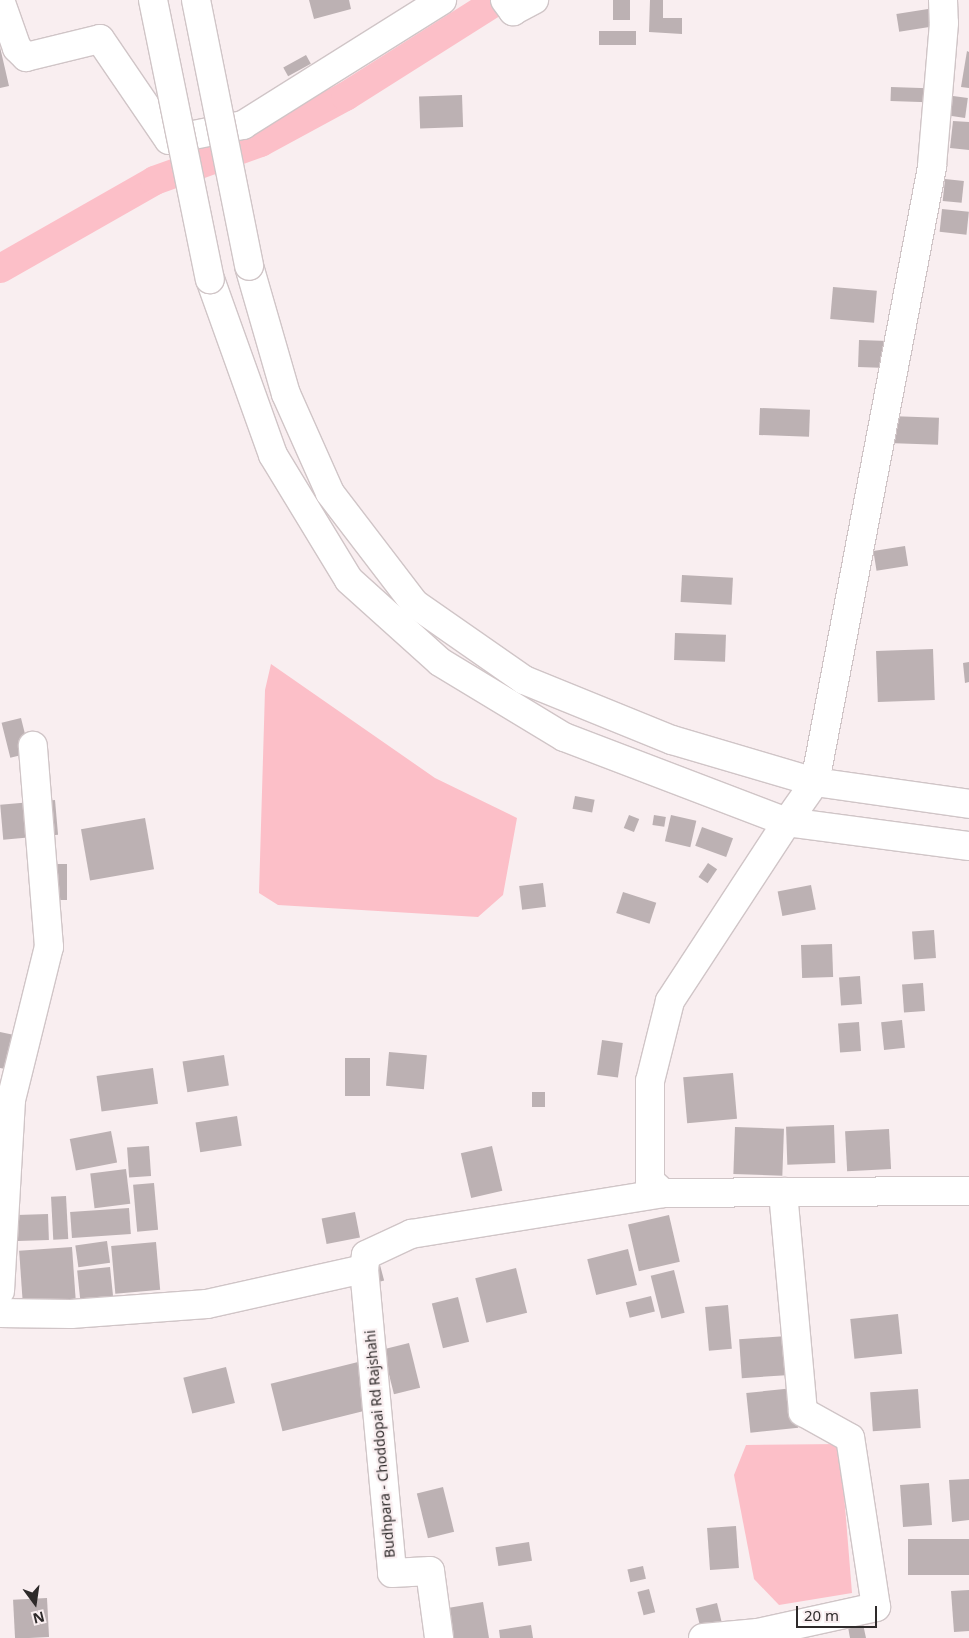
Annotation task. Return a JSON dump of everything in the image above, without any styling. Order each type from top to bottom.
[{"type":"street","points":[[0,0],[17,48],[26,57],[100,39],[169,140],[242,125],[442,0]]},
{"type":"street","points":[[153,0],[210,278],[273,455],[349,580],[440,662],[564,737],[787,822],[969,846]]},
{"type":"street","points":[[196,0],[249,266],[286,394],[330,494],[415,604],[524,680],[672,740],[816,782],[969,804]]},
{"type":"street","points":[[663,1193],[650,1181],[650,1080],[670,1001],[787,822],[816,782],[932,167],[944,23],[943,0]]},
{"type":"street","points":[[0,1291],[11,1100],[50,948],[33,746]]},
{"type":"street","points":[[0,1313],[71,1314],[207,1304],[364,1269],[366,1255],[411,1234],[663,1193],[969,1191]]},
{"type":"street","points":[[703,1638],[758,1632],[876,1606],[850,1438],[803,1412],[783,1192]]},
{"type":"street","name":"Budhpara - Choddopai Rd Rajshahi","points":[[364,1269],[392,1572],[430,1571],[438,1638]]},
{"type":"shaded area","points":[[271,664],[435,778],[517,818],[503,895],[478,917],[278,905],[259,893],[265,690]]},
{"type":"shaded area","points":[[840,1444],[852,1593],[779,1605],[754,1579],[734,1475],[746,1445]]},
{"type":"building","points":[[309,0],[349,0],[351,9],[314,19]]},
{"type":"building","points":[[613,0],[630,0],[630,20],[613,20]]},
{"type":"building","points":[[650,0],[663,0],[663,18],[682,18],[682,34],[649,32]]},
{"type":"building","points":[[928,9],[931,27],[899,32],[896,14]]},
{"type":"building","points":[[599,31],[636,31],[636,45],[599,45]]},
{"type":"building","points":[[0,47],[9,86],[0,88]]},
{"type":"building","points":[[967,51],[969,52],[969,88],[961,87]]},
{"type":"building","points":[[306,55],[311,64],[288,76],[283,68]]},
{"type":"building","points":[[891,87],[928,88],[927,102],[891,101]]},
{"type":"building","points":[[462,95],[463,127],[420,128],[419,97]]},
{"type":"building","points":[[953,96],[968,98],[965,118],[950,116]]},
{"type":"building","points":[[953,121],[969,122],[969,150],[950,148]]},
{"type":"building","points":[[945,179],[964,181],[962,203],[943,201]]},
{"type":"building","points":[[942,209],[969,212],[966,235],[940,232]]},
{"type":"building","points":[[833,287],[877,291],[874,323],[830,319]]},
{"type":"building","points":[[859,340],[910,342],[909,369],[858,367]]},
{"type":"building","points":[[760,408],[810,410],[809,437],[759,435]]},
{"type":"building","points":[[889,416],[939,418],[938,445],[888,443]]},
{"type":"building","points":[[905,546],[908,566],[877,571],[873,551]]},
{"type":"building","points":[[682,575],[733,578],[732,605],[681,602]]},
{"type":"building","points":[[675,633],[726,635],[725,662],[674,660]]},
{"type":"building","points":[[933,649],[935,700],[878,702],[876,651]]},
{"type":"building","points":[[969,662],[969,682],[965,683],[963,663]]},
{"type":"building","points":[[21,718],[30,753],[10,758],[2,723]]},
{"type":"building","points":[[575,796],[595,800],[592,813],[573,809]]},
{"type":"building","points":[[55,800],[58,835],[3,840],[0,805]]},
{"type":"building","points":[[629,815],[639,819],[634,832],[624,828]]},
{"type":"building","points":[[654,815],[666,817],[664,827],[652,825]]},
{"type":"building","points":[[671,815],[696,821],[690,847],[665,841]]},
{"type":"building","points":[[145,818],[154,869],[90,880],[81,829]]},
{"type":"building","points":[[702,827],[733,838],[726,857],[695,846]]},
{"type":"building","points":[[708,863],[717,869],[708,883],[698,877]]},
{"type":"building","points":[[36,864],[67,864],[67,900],[36,900]]},
{"type":"building","points":[[543,883],[546,907],[522,910],[519,886]]},
{"type":"building","points":[[811,885],[816,910],[782,916],[778,891]]},
{"type":"building","points":[[623,892],[656,903],[649,924],[616,913]]},
{"type":"building","points":[[934,930],[936,958],[914,959],[912,932]]},
{"type":"building","points":[[832,944],[833,977],[802,978],[801,945]]},
{"type":"building","points":[[860,976],[862,1004],[841,1005],[839,977]]},
{"type":"building","points":[[923,983],[925,1011],[904,1012],[902,984]]},
{"type":"building","points":[[902,1020],[905,1048],[884,1050],[881,1022]]},
{"type":"building","points":[[859,1022],[861,1051],[840,1052],[838,1023]]},
{"type":"building","points":[[0,1032],[19,1036],[11,1070],[0,1068]]},
{"type":"building","points":[[602,1040],[623,1043],[618,1078],[597,1075]]},
{"type":"building","points":[[389,1052],[427,1055],[424,1089],[386,1086]]},
{"type":"building","points":[[224,1055],[229,1086],[187,1092],[183,1062]]},
{"type":"building","points":[[345,1058],[370,1058],[370,1096],[345,1096]]},
{"type":"building","points":[[153,1068],[158,1104],[102,1112],[97,1076]]},
{"type":"building","points":[[733,1073],[737,1119],[687,1123],[683,1077]]},
{"type":"building","points":[[532,1092],[545,1092],[545,1107],[532,1107]]},
{"type":"building","points":[[237,1116],[242,1146],[200,1152],[196,1123]]},
{"type":"building","points":[[834,1125],[835,1163],[787,1165],[786,1127]]},
{"type":"building","points":[[735,1127],[784,1129],[782,1176],[733,1174]]},
{"type":"building","points":[[889,1129],[891,1169],[847,1171],[845,1131]]},
{"type":"building","points":[[111,1131],[117,1162],[76,1170],[70,1139]]},
{"type":"building","points":[[149,1146],[151,1176],[129,1177],[127,1148]]},
{"type":"building","points":[[492,1146],[502,1191],[471,1198],[461,1153]]},
{"type":"building","points":[[126,1169],[130,1204],[95,1208],[90,1173]]},
{"type":"building","points":[[154,1183],[158,1230],[137,1232],[133,1185]]},
{"type":"building","points":[[66,1196],[68,1239],[53,1240],[51,1197]]},
{"type":"building","points":[[129,1208],[131,1234],[72,1238],[70,1212]]},
{"type":"building","points":[[355,1212],[360,1238],[327,1244],[322,1218]]},
{"type":"building","points":[[48,1214],[49,1240],[10,1241],[9,1215]]},
{"type":"building","points":[[669,1215],[680,1262],[639,1271],[628,1224]]},
{"type":"building","points":[[107,1241],[110,1263],[78,1267],[75,1245]]},
{"type":"building","points":[[156,1242],[160,1290],[115,1294],[111,1246]]},
{"type":"building","points":[[72,1247],[76,1299],[23,1303],[19,1251]]},
{"type":"building","points":[[628,1249],[637,1285],[596,1295],[587,1259]]},
{"type":"building","points":[[380,1265],[384,1280],[360,1287],[356,1271]]},
{"type":"building","points":[[110,1267],[113,1298],[80,1301],[77,1270]]},
{"type":"building","points":[[516,1268],[527,1313],[486,1323],[475,1278]]},
{"type":"building","points":[[674,1270],[685,1313],[661,1318],[651,1276]]},
{"type":"building","points":[[651,1296],[655,1312],[630,1318],[626,1302]]},
{"type":"building","points":[[458,1297],[469,1342],[443,1348],[432,1304]]},
{"type":"building","points":[[728,1305],[732,1349],[709,1351],[705,1307]]},
{"type":"building","points":[[898,1314],[902,1354],[854,1359],[850,1319]]},
{"type":"building","points":[[787,1336],[790,1375],[742,1378],[739,1339]]},
{"type":"building","points":[[409,1343],[420,1388],[394,1394],[383,1350]]},
{"type":"building","points":[[358,1362],[370,1410],[283,1431],[271,1384]]},
{"type":"building","points":[[226,1367],[235,1403],[192,1414],[183,1378]]},
{"type":"building","points":[[794,1388],[798,1428],[750,1433],[746,1393]]},
{"type":"building","points":[[918,1389],[921,1428],[873,1431],[870,1392]]},
{"type":"building","points":[[969,1479],[969,1520],[952,1522],[949,1480]]},
{"type":"building","points":[[929,1483],[932,1525],[903,1527],[900,1485]]},
{"type":"building","points":[[443,1487],[454,1532],[428,1538],[417,1494]]},
{"type":"building","points":[[736,1526],[739,1568],[710,1570],[707,1528]]},
{"type":"building","points":[[908,1539],[969,1539],[969,1575],[908,1575]]},
{"type":"building","points":[[529,1542],[532,1561],[498,1566],[495,1547]]},
{"type":"building","points":[[643,1566],[646,1579],[630,1582],[627,1570]]},
{"type":"building","points":[[649,1589],[655,1612],[644,1615],[637,1592]]},
{"type":"building","points":[[969,1590],[969,1631],[954,1632],[951,1591]]},
{"type":"building","points":[[47,1598],[49,1637],[15,1638],[13,1600]]},
{"type":"building","points":[[483,1602],[489,1638],[447,1638],[442,1609]]},
{"type":"building","points":[[717,1603],[722,1623],[701,1629],[696,1608]]},
{"type":"building","points":[[863,1624],[866,1638],[850,1638],[848,1627]]},
{"type":"building","points":[[531,1625],[533,1638],[500,1638],[499,1630]]},
{"type":"waterway","points":[[0,268],[154,180],[260,142],[345,96],[497,0]]}]
